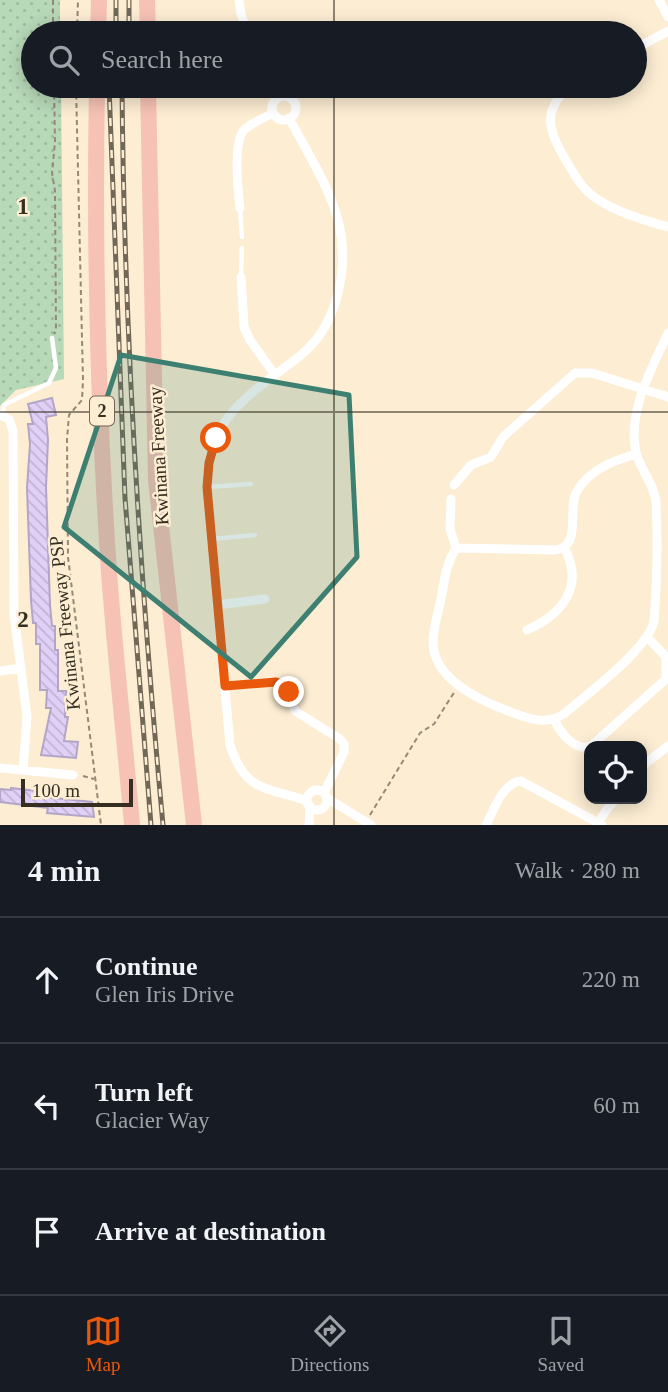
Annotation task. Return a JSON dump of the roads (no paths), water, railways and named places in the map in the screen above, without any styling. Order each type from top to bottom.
[{"type":"highway","points":[[98,21],[99,0]]},
{"type":"highway","points":[[147,0],[148,21]]},
{"type":"highway","name":"2","points":[[97,98],[95,170],[99,340],[108,544],[132,825]]},
{"type":"highway","name":"Kwinana Freeway","points":[[148,98],[156,480],[196,825]]},
{"type":"street","points":[[239,0],[244,21]]},
{"type":"street","points":[[659,0],[668,17]]},
{"type":"street","points":[[647,42],[668,31]]},
{"type":"street","points":[[277,98],[272,104],[273,113],[280,119],[289,118],[295,111],[294,102],[288,98]]},
{"type":"street","points":[[557,98],[550,127],[558,148],[579,182],[608,206],[668,227]]},
{"type":"street","points":[[240,208],[237,186],[240,136],[249,126],[273,113]]},
{"type":"street","points":[[289,118],[334,207],[342,242],[343,261],[341,281],[323,328],[304,353],[239,405],[216,438],[209,463],[207,487],[230,745],[236,762],[251,782],[268,790],[317,799],[369,824]]},
{"type":"street","points":[[241,277],[242,320],[246,334],[275,375]]},
{"type":"street","points":[[452,499],[450,529],[456,548],[447,566],[433,642],[438,660],[459,686],[485,702],[536,721],[554,719],[564,714],[648,638],[654,622],[656,500],[636,454],[635,435],[643,389],[668,334]]},
{"type":"street","points":[[454,485],[471,466],[491,457],[503,437],[575,373],[592,373],[668,397]]},
{"type":"street","points":[[1,415],[12,423],[13,431],[14,614],[27,717],[23,770]]},
{"type":"street","points":[[456,548],[553,550],[564,547],[572,538],[573,504],[578,489],[597,469],[636,454]]},
{"type":"street","points":[[527,629],[542,623],[567,599],[571,591],[572,566],[564,547]]},
{"type":"street","points":[[217,605],[265,599]]},
{"type":"street","points":[[597,741],[666,679],[666,657],[648,638]]},
{"type":"street","points":[[0,671],[21,668]]},
{"type":"street","points":[[225,686],[276,682],[286,688],[295,711],[344,744],[342,756],[317,799],[310,825]]},
{"type":"street","points":[[554,719],[558,728],[577,746],[584,747]]},
{"type":"street","points":[[647,762],[668,746]]},
{"type":"street","points":[[0,768],[73,775]]},
{"type":"street","points":[[486,825],[506,789],[515,782],[521,781],[600,824],[612,804]]},
{"type":"lane","points":[[240,208],[242,237]]},
{"type":"lane","points":[[241,277],[242,248]]},
{"type":"lane","points":[[1,415],[4,405],[49,383],[56,368],[52,338]]},
{"type":"lane","points":[[207,487],[251,484]]},
{"type":"lane","points":[[212,539],[255,535]]},
{"type":"railway","points":[[116,0],[116,21]]},
{"type":"railway","points":[[129,0],[129,21]]},
{"type":"railway","points":[[109,98],[125,498],[151,825]]},
{"type":"railway","points":[[122,98],[126,271],[135,456],[163,825]]}]
